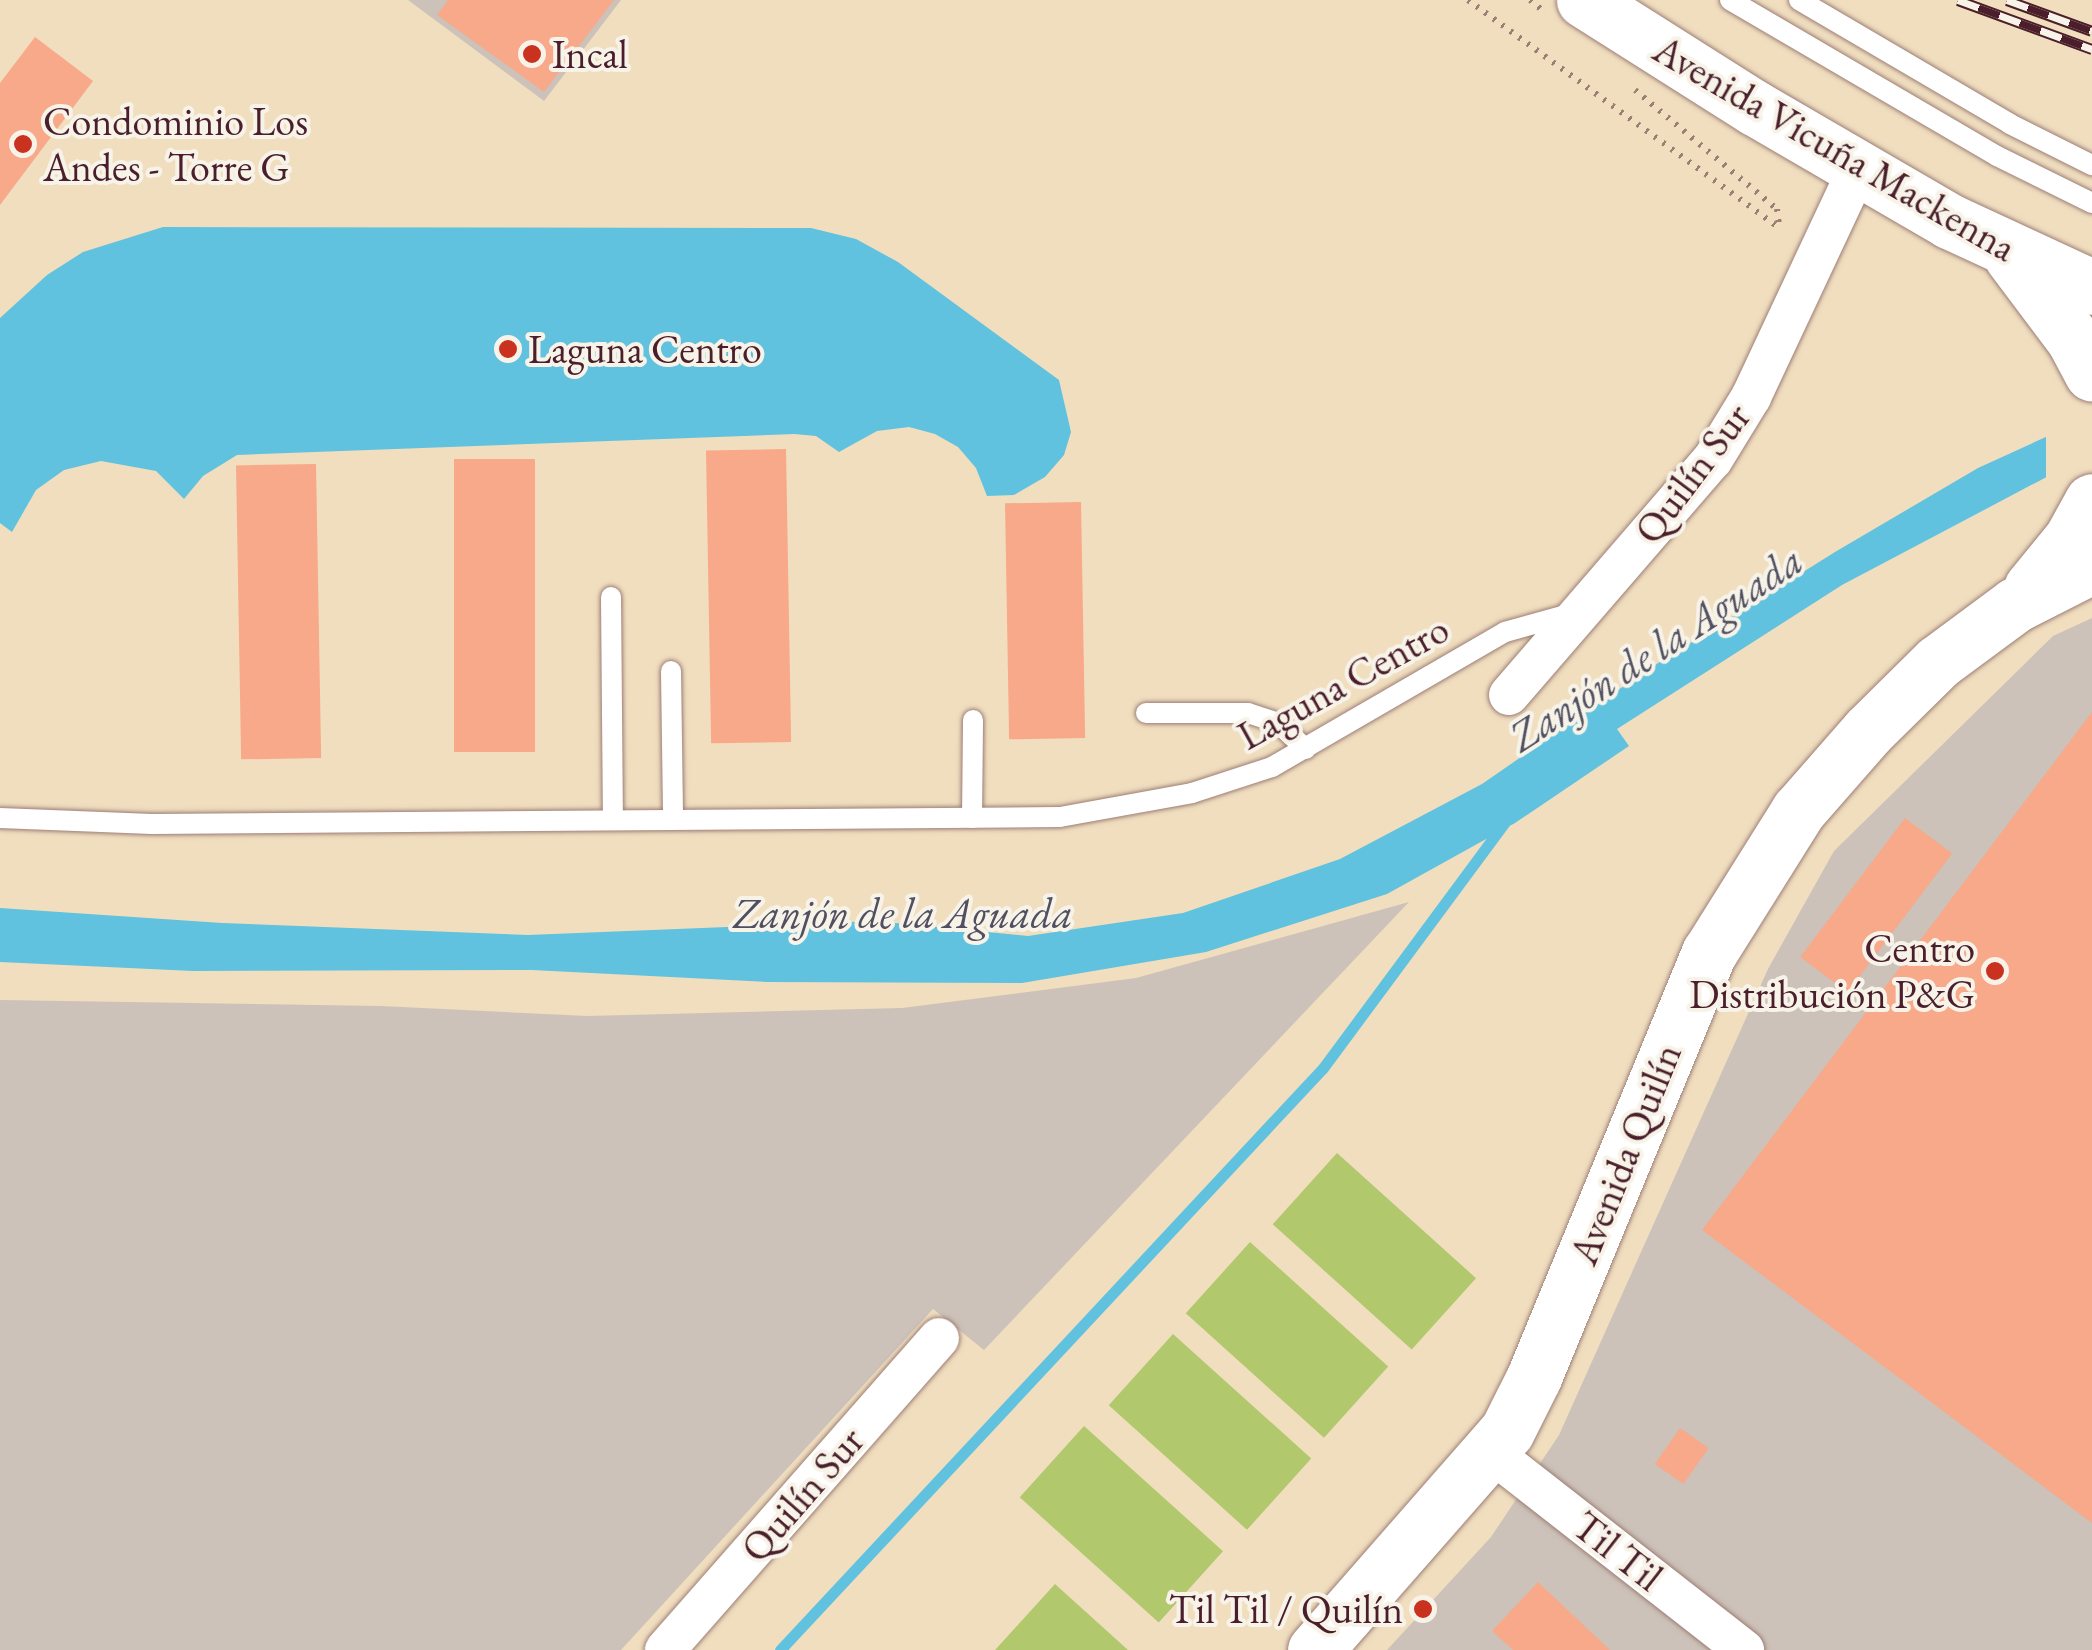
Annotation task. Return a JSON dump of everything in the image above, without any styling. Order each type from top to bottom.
[{"type":"main road","points":[[1664,0],[1679,61]]},
{"type":"main road","name":"Avenida Vicuña Mackenna","points":[[1564,6],[1679,61],[1858,169],[2006,250],[2092,287]]},
{"type":"main road","points":[[2006,250],[2066,328],[2092,374]]},
{"type":"main road","points":[[2016,606],[2063,550],[2091,505]]},
{"type":"main road","name":"Avenida Quilín","points":[[1314,1650],[1492,1453],[1534,1378],[1690,997],[1737,902],[1798,811],[1868,730],[1938,662],[2016,606],[2092,566]]},
{"type":"street","name":"Quilín Sur","points":[[1510,694],[1578,612],[1692,487],[1732,430],[1858,169]]},
{"type":"street","name":"Quilín Sur","points":[[665,1650],[939,1338]]},
{"type":"street","name":"Til Til","points":[[1492,1453],[1744,1650]]},
{"type":"lane","points":[[1730,0],[1982,147],[2092,203]]},
{"type":"lane","points":[[1799,0],[1996,116],[2092,165]]},
{"type":"lane","points":[[611,597],[613,820]]},
{"type":"lane","name":"Laguna Centro","points":[[0,818],[152,824],[1060,817],[1192,793],[1272,768],[1505,632],[1578,612]]},
{"type":"lane","points":[[670,671],[674,820]]},
{"type":"lane","points":[[1146,713],[1248,714],[1278,722],[1306,749]]},
{"type":"lane","points":[[972,818],[973,720]]},
{"type":"path","points":[[1468,0],[1779,228],[1777,209],[1629,84]]},
{"type":"path","points":[[1530,0],[1564,6]]},
{"type":"shaded area","name":"Incal","points":[[408,0],[621,0],[544,101]]},
{"type":"shaded area","points":[[2092,618],[2092,1650],[1387,1650],[1491,1537],[1559,1435],[1768,969],[1834,851],[2053,636]]},
{"type":"shaded area","points":[[1409,902],[984,1350],[933,1309],[621,1650],[0,1650],[0,1000],[381,1006],[587,1016],[902,1008],[1136,978]]},
{"type":"green space","points":[[1337,1153],[1476,1278],[1412,1349],[1273,1224]]},
{"type":"green space","points":[[1250,1242],[1388,1366],[1324,1438],[1186,1313]]},
{"type":"green space","points":[[1173,1334],[1311,1458],[1247,1530],[1109,1405]]},
{"type":"green space","points":[[1084,1426],[1223,1551],[1159,1622],[1020,1497]]},
{"type":"green space","points":[[1055,1584],[1128,1650],[995,1650]]},
{"type":"water","name":"Laguna Centro","points":[[163,227],[811,228],[856,239],[898,262],[1059,380],[1071,432],[1064,455],[1045,477],[1014,495],[987,496],[976,468],[958,447],[935,434],[909,427],[877,431],[839,452],[816,436],[794,434],[237,455],[203,476],[184,499],[156,471],[101,461],[64,470],[36,490],[12,532],[0,523],[0,318],[47,275],[83,252]]},
{"type":"water","points":[[2092,416],[2092,453],[1842,585],[1617,729],[1629,746],[1515,823],[1387,894],[1206,952],[1022,983],[767,982],[532,970],[193,971],[0,962],[0,908],[222,923],[528,935],[875,921],[1028,936],[1183,913],[1340,859],[1482,784],[1647,670],[1835,552],[1978,468]]},
{"type":"pier","points":[[2092,411],[2092,458],[2046,481],[2046,432]]},
{"type":"building","name":"Incal","points":[[448,0],[614,0],[544,92],[437,15]]},
{"type":"building","name":"Condominio Los Andes - Torre G","points":[[35,37],[93,81],[0,205],[0,83]]},
{"type":"building","points":[[786,449],[791,742],[711,743],[706,450]]},
{"type":"building","points":[[454,459],[535,459],[535,752],[454,752]]},
{"type":"building","points":[[316,464],[321,758],[241,759],[236,465]]},
{"type":"building","points":[[1081,502],[1085,738],[1009,739],[1005,503]]},
{"type":"building","name":"Centro Distribución P&G","points":[[2092,712],[2092,1523],[1702,1230]]},
{"type":"building","points":[[1905,818],[1952,854],[1847,992],[1800,957]]},
{"type":"building","points":[[1680,1428],[1709,1448],[1683,1484],[1655,1464]]},
{"type":"building","points":[[1538,1582],[1610,1650],[1513,1650],[1492,1631]]},
{"type":"waterway","points":[[780,1650],[1323,1068],[1504,823]]},
{"type":"railway","points":[[1958,0],[2092,49]]},
{"type":"railway","points":[[2007,0],[2092,31]]},
{"type":"place","name":"Incal","points":[[532,54]]},
{"type":"place","name":"Condominio Los Andes - Torre G","points":[[23,144]]},
{"type":"place","name":"Laguna Centro","points":[[508,349]]},
{"type":"place","name":"Centro Distribución P&G","points":[[1995,971]]},
{"type":"place","name":"Til Til / Quilín","points":[[1423,1609]]},
{"type":"water label","name":"Zanjón de la Aguada","points":[[1656,649]]},
{"type":"water label","name":"Zanjón de la Aguada","points":[[903,914]]}]
